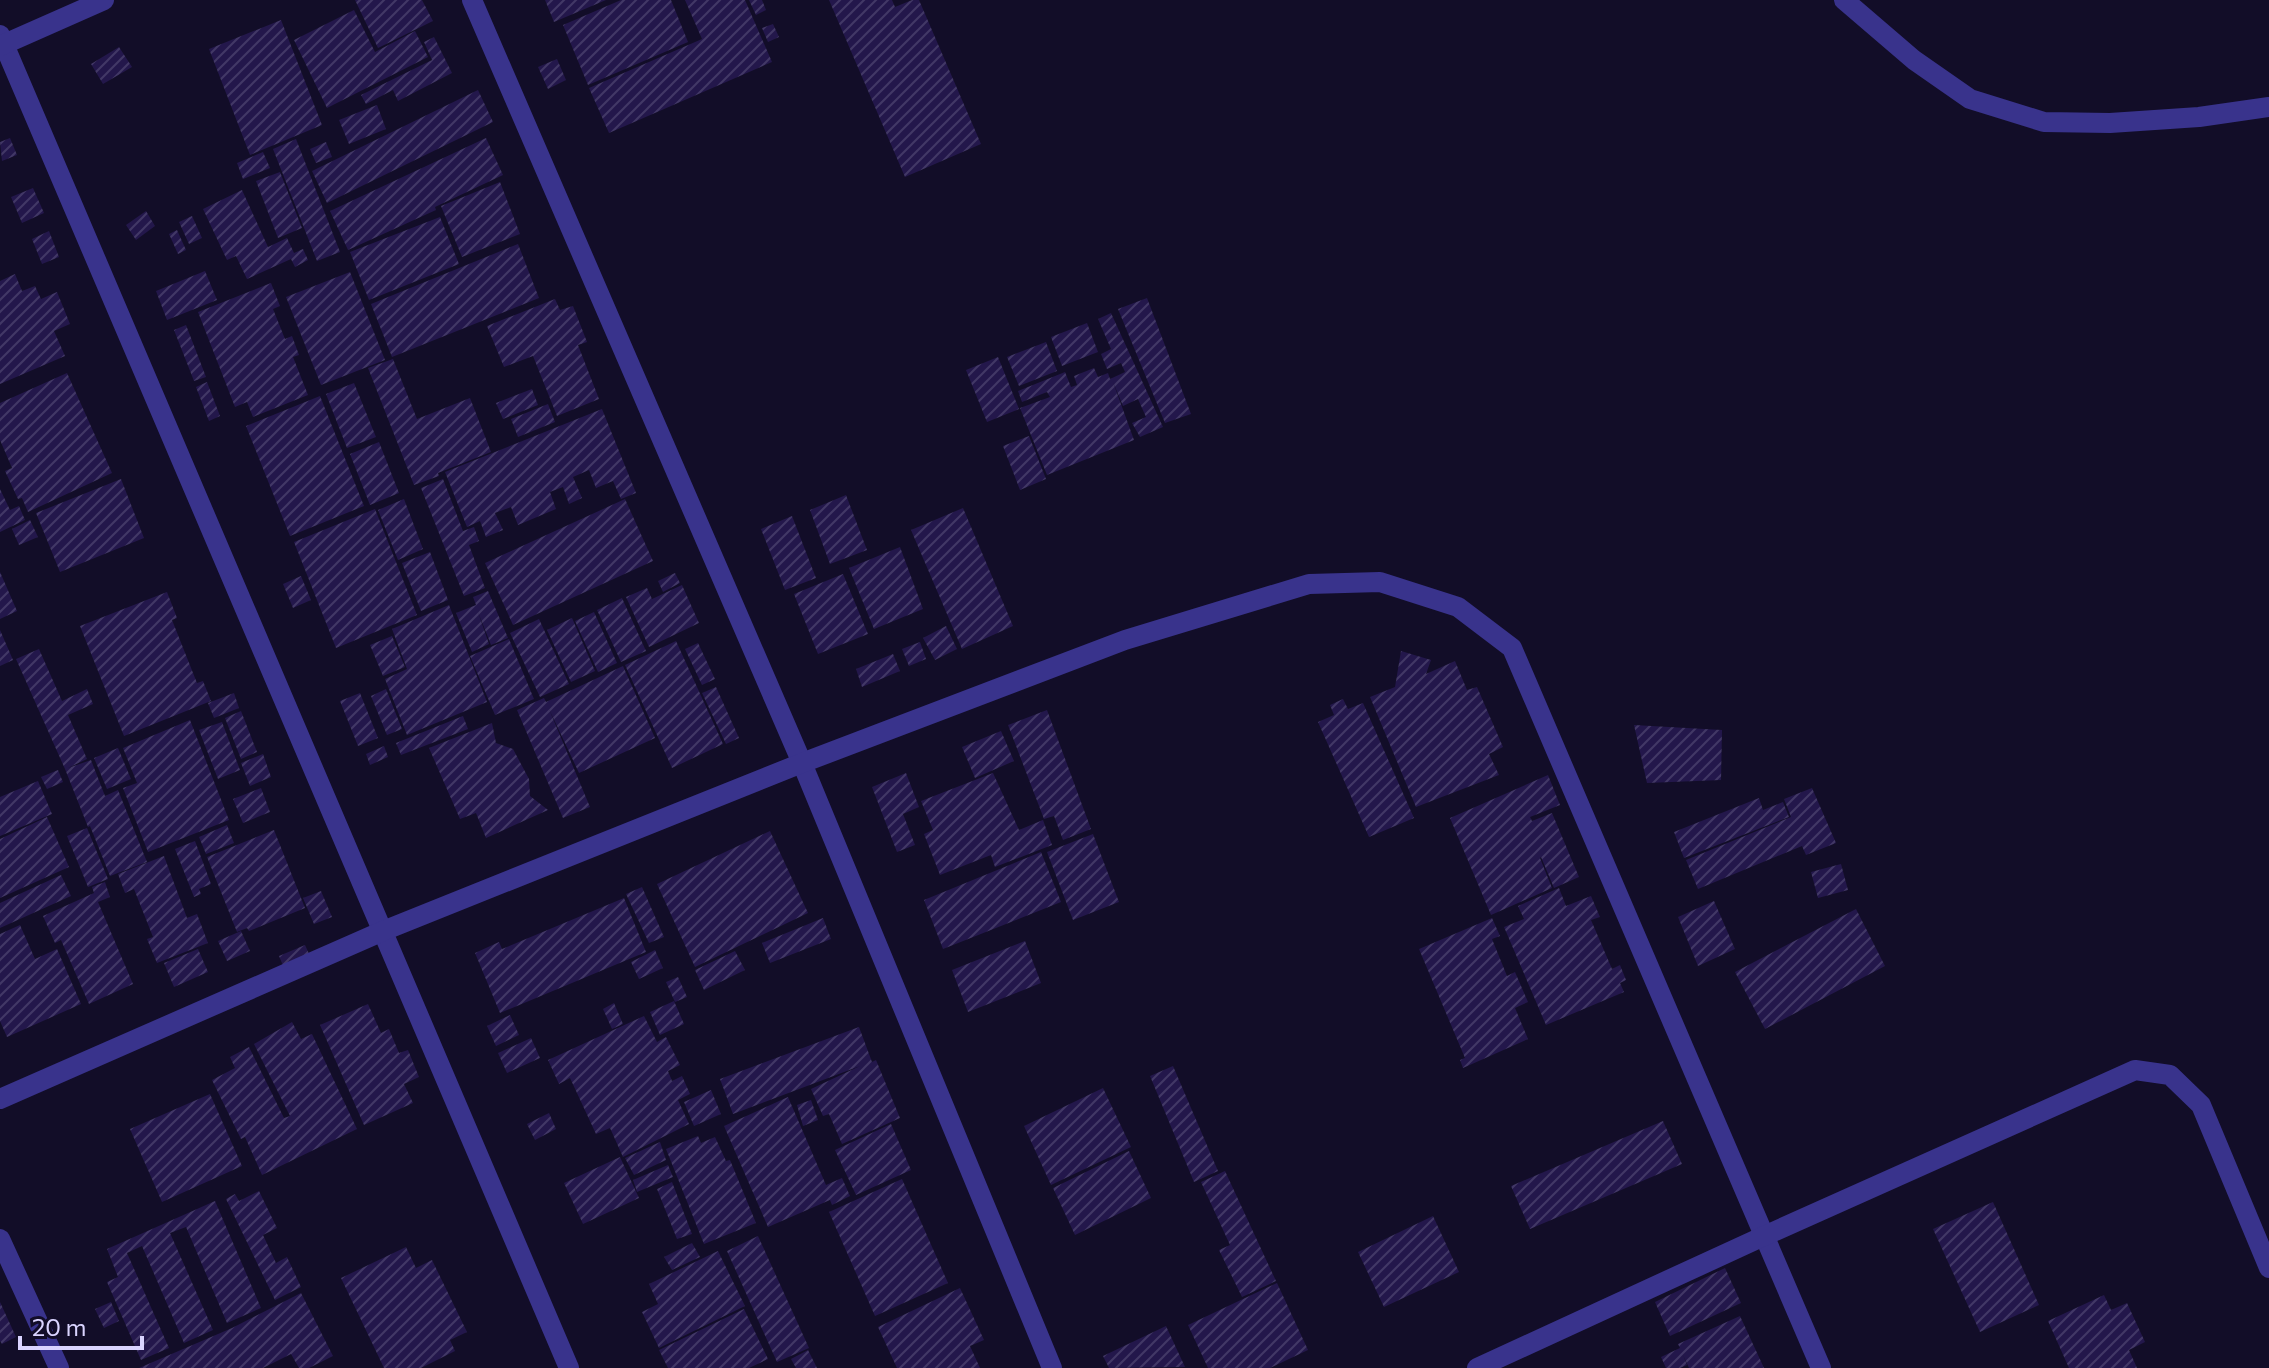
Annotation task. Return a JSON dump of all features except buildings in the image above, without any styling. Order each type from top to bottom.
[{"type":"street","points":[[104,0],[1,42],[569,1368]]},
{"type":"street","points":[[472,0],[802,763],[1052,1368]]},
{"type":"street","points":[[1844,0],[1914,60],[1970,99],[2044,122],[2110,123],[2199,117],[2269,107]]},
{"type":"street","points":[[0,1099],[383,931],[802,763],[1125,640],[1309,584],[1380,582],[1458,607],[1512,648],[1821,1368]]},
{"type":"street","points":[[1477,1368],[2135,1070],[2170,1075],[2201,1105],[2269,1268]]},
{"type":"street","points":[[0,1239],[59,1368]]}]
